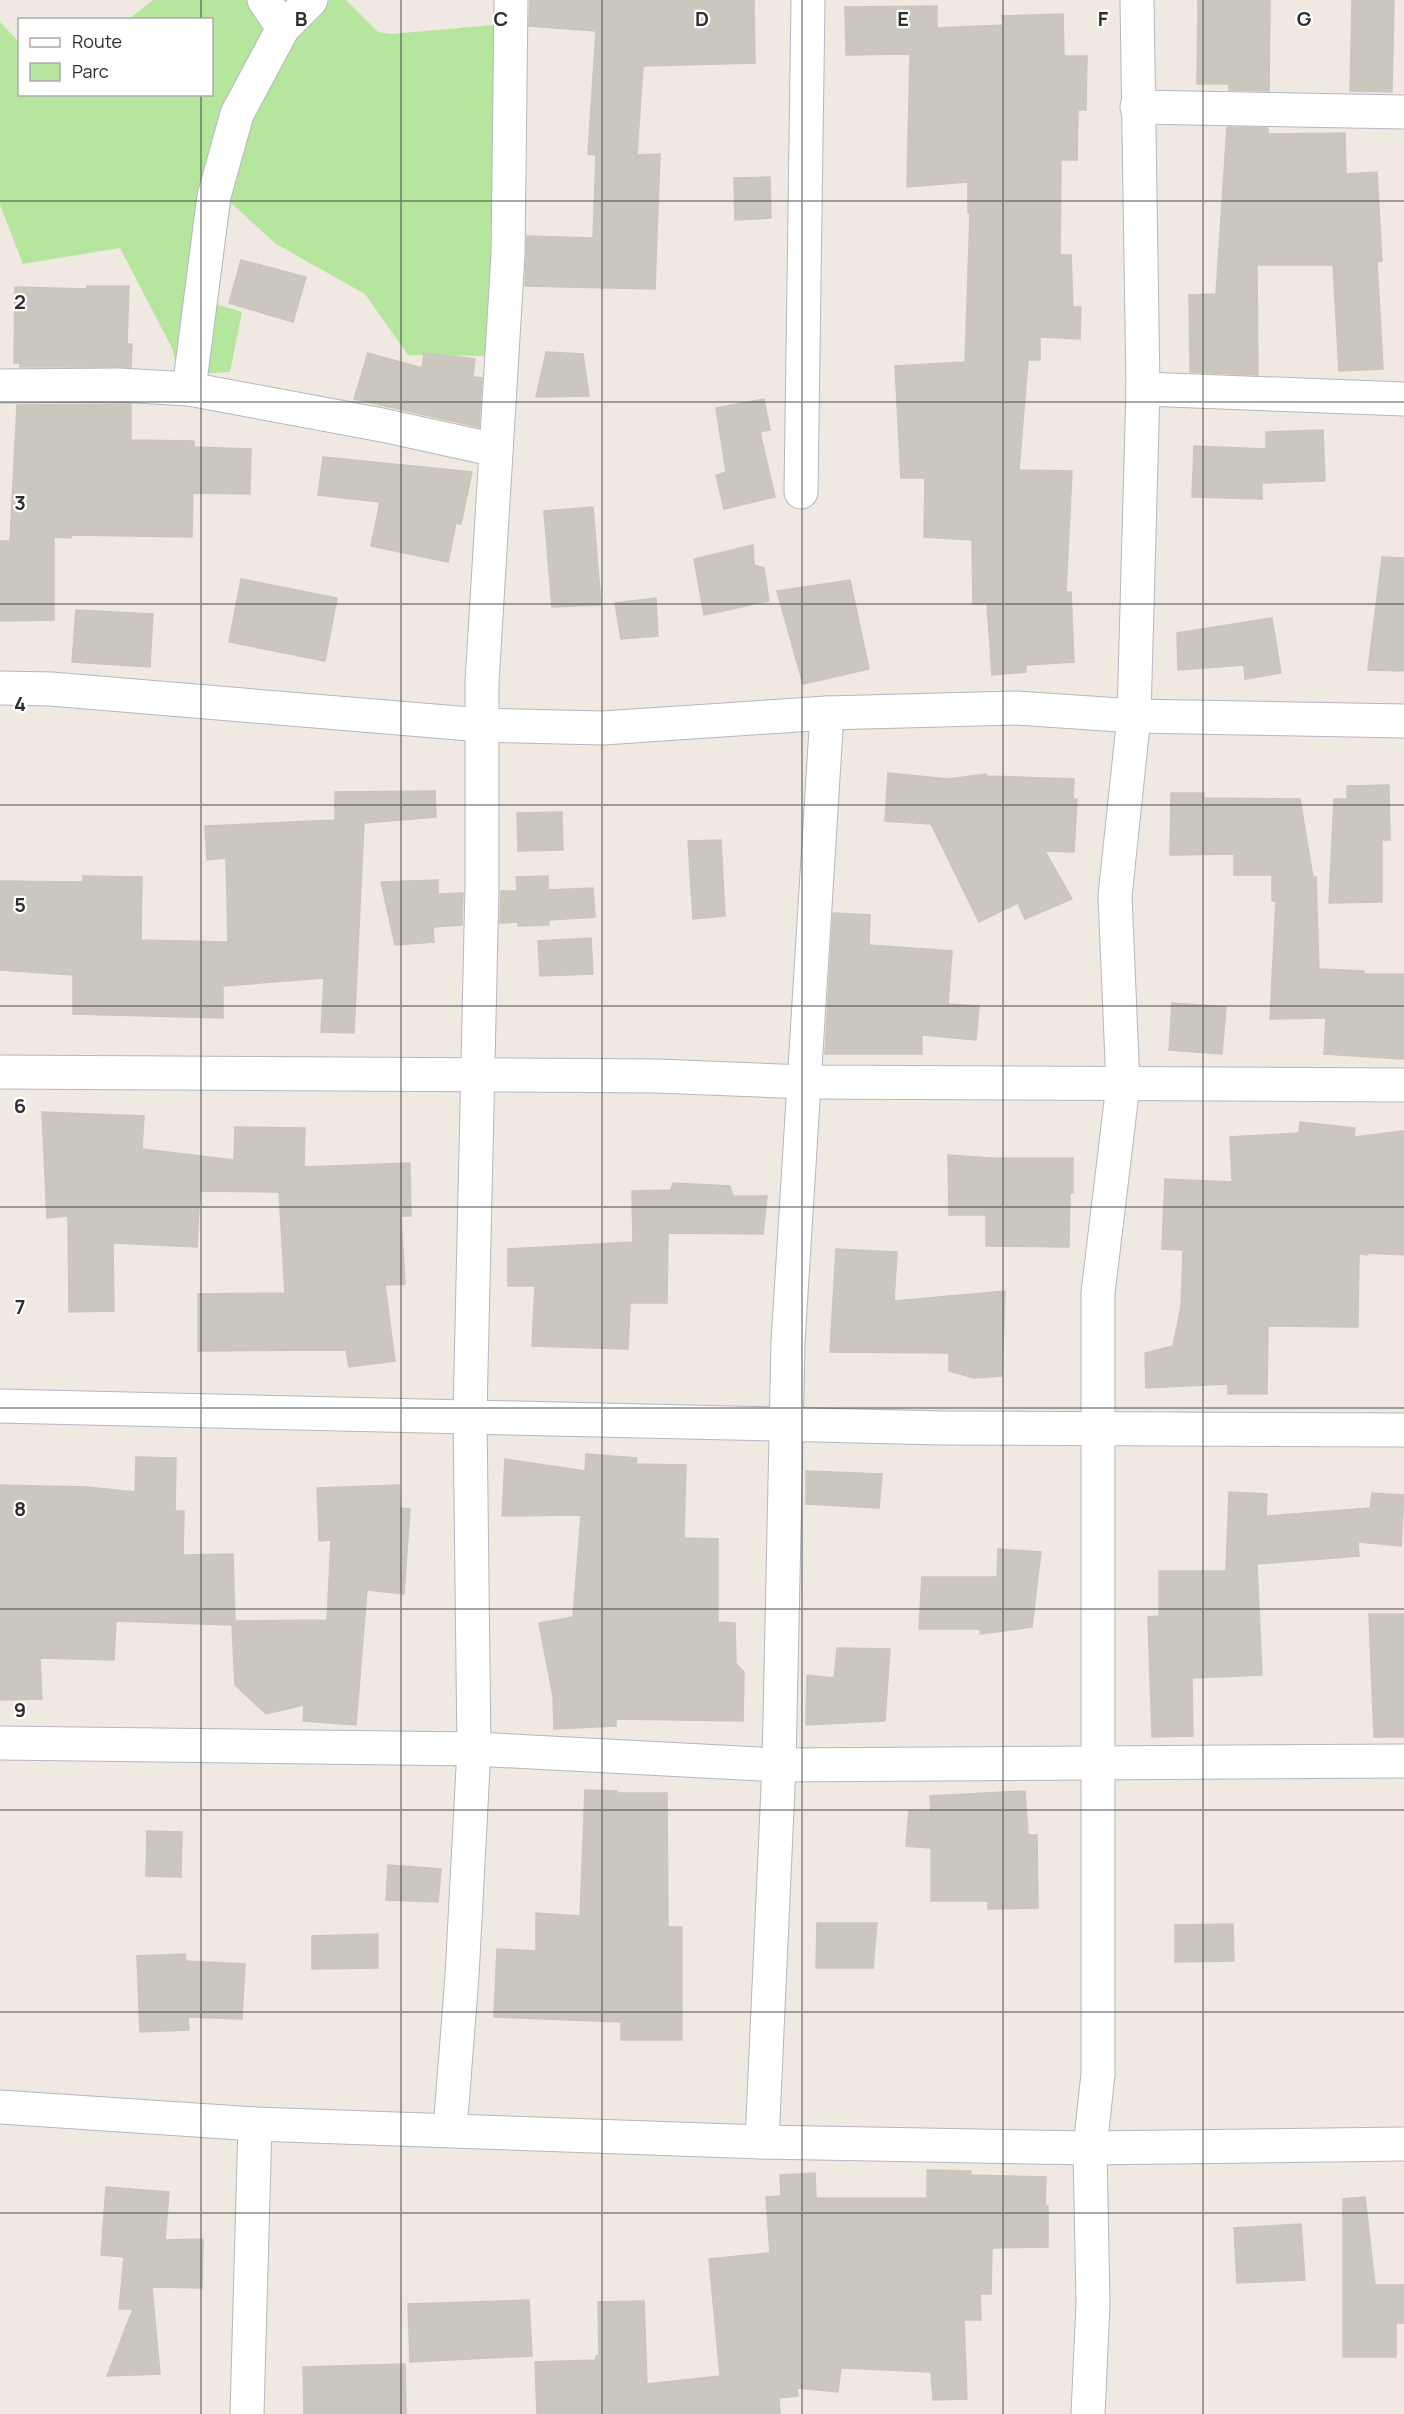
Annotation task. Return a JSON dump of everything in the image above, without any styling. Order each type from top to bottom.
[{"type":"street","points":[[264,0],[284,28]]},
{"type":"street","points":[[189,389],[214,196],[237,114],[284,28],[311,0]]},
{"type":"street","points":[[450,2130],[462,1976],[474,1749],[470,1415],[482,886],[482,682],[508,255],[511,0]]},
{"type":"street","points":[[801,492],[808,0]]},
{"type":"street","points":[[1088,2414],[1093,2304],[1090,2148],[1098,2074],[1098,1293],[1123,1085],[1115,896],[1134,716],[1143,389],[1137,0]]},
{"type":"street","points":[[1137,107],[1404,112]]},
{"type":"street","points":[[0,386],[119,385],[189,389],[382,425],[496,450]]},
{"type":"street","points":[[1143,389],[1404,399]]},
{"type":"street","points":[[0,688],[51,689],[482,726],[603,728],[827,713],[1016,708],[1134,716],[1404,721]]},
{"type":"street","points":[[762,2142],[779,1765],[788,1342],[827,713]]},
{"type":"street","points":[[0,1072],[657,1076],[805,1082],[1123,1085],[1404,1085]]},
{"type":"street","points":[[0,1406],[470,1415],[785,1425],[1404,1430]]},
{"type":"street","points":[[0,1743],[474,1749],[779,1765],[1404,1761]]},
{"type":"street","points":[[0,2107],[255,2124],[762,2142],[1090,2148],[1404,2144]]},
{"type":"street","points":[[247,2414],[255,2124]]},
{"type":"green space","points":[[153,0],[346,0],[378,32],[391,34],[505,24],[489,356],[408,355],[365,294],[276,244],[231,203],[216,304],[242,312],[230,372],[179,375],[172,348],[120,248],[23,264],[0,205],[0,22],[18,41],[18,96],[213,96],[213,18],[130,18]]},
{"type":"building","points":[[530,0],[754,0],[755,63],[643,66],[637,155],[660,154],[655,289],[525,286],[527,236],[593,238],[596,155],[588,154],[596,31],[529,26]]},
{"type":"building","points":[[1198,0],[1270,0],[1269,91],[1229,90],[1229,84],[1197,84]]},
{"type":"building","points":[[1352,0],[1394,0],[1392,92],[1350,91]]},
{"type":"building","points":[[937,6],[937,28],[1003,25],[1002,16],[1063,14],[1064,56],[1087,56],[1086,110],[1078,110],[1077,160],[1061,160],[1060,255],[1071,255],[1073,307],[1081,307],[1080,339],[1040,337],[1040,360],[1028,360],[1019,470],[1072,471],[1066,592],[1071,592],[1074,662],[1026,665],[1026,672],[992,675],[987,604],[973,604],[972,540],[924,537],[925,478],[901,478],[895,366],[965,362],[970,213],[968,213],[968,182],[907,187],[910,54],[846,55],[845,7]]},
{"type":"building","points":[[1227,127],[1268,128],[1268,134],[1345,133],[1346,174],[1377,172],[1382,261],[1377,262],[1383,369],[1339,371],[1333,265],[1257,265],[1258,375],[1190,372],[1189,295],[1216,294]]},
{"type":"building","points":[[770,177],[771,218],[735,220],[734,178]]},
{"type":"building","points":[[241,260],[306,277],[293,322],[229,303]]},
{"type":"building","points":[[87,286],[129,286],[127,344],[132,344],[131,367],[20,367],[20,363],[14,363],[15,287],[87,289]]},
{"type":"building","points":[[546,352],[583,354],[589,396],[536,397]]},
{"type":"building","points":[[368,353],[422,368],[424,353],[475,359],[473,377],[482,378],[479,427],[354,399]]},
{"type":"building","points":[[764,399],[770,430],[760,432],[775,497],[724,509],[716,475],[726,472],[716,408]]},
{"type":"building","points":[[131,404],[131,440],[194,441],[194,447],[251,449],[250,494],[193,493],[192,537],[71,535],[71,538],[54,537],[54,620],[0,621],[0,541],[10,541],[17,405]]},
{"type":"building","points":[[1323,430],[1325,481],[1262,483],[1262,499],[1192,497],[1194,446],[1266,449],[1266,432]]},
{"type":"building","points":[[323,457],[472,472],[461,524],[456,523],[448,562],[371,546],[380,502],[318,495]]},
{"type":"building","points":[[593,507],[601,605],[552,607],[544,511]]},
{"type":"building","points":[[753,545],[754,565],[764,568],[769,601],[704,615],[694,559]]},
{"type":"building","points":[[1382,557],[1404,558],[1404,671],[1368,670]]},
{"type":"building","points":[[241,579],[337,598],[325,661],[229,642]]},
{"type":"building","points":[[850,580],[869,669],[803,684],[777,591]]},
{"type":"building","points":[[656,598],[658,636],[621,639],[615,603]]},
{"type":"building","points":[[76,610],[153,614],[150,667],[72,662]]},
{"type":"building","points":[[1272,618],[1281,673],[1245,679],[1244,665],[1178,670],[1177,633]]},
{"type":"building","points":[[888,773],[948,779],[986,774],[986,776],[1074,779],[1073,799],[1077,799],[1074,852],[1045,851],[1072,899],[1025,919],[1018,903],[979,922],[931,824],[885,821]]},
{"type":"building","points":[[1389,785],[1390,840],[1382,840],[1382,902],[1329,903],[1334,799],[1347,799],[1347,786]]},
{"type":"building","points":[[435,791],[436,817],[364,823],[354,1033],[321,1032],[324,978],[223,986],[223,1018],[73,1014],[73,975],[0,970],[0,881],[83,882],[83,876],[142,877],[141,940],[228,942],[226,858],[207,860],[205,826],[335,820],[335,792]]},
{"type":"building","points":[[1171,793],[1204,793],[1204,798],[1300,799],[1313,877],[1316,877],[1319,969],[1364,971],[1364,974],[1404,974],[1404,1059],[1324,1054],[1326,1018],[1270,1019],[1276,901],[1272,901],[1272,875],[1234,875],[1234,854],[1170,855]]},
{"type":"building","points":[[562,812],[563,850],[518,851],[517,813]]},
{"type":"building","points":[[721,840],[725,916],[693,919],[688,841]]},
{"type":"building","points":[[548,876],[548,890],[593,888],[595,917],[549,920],[549,925],[518,926],[518,922],[500,923],[501,891],[517,891],[516,877]]},
{"type":"building","points":[[438,880],[438,894],[463,893],[462,925],[433,927],[434,942],[395,945],[381,882]]},
{"type":"building","points":[[833,913],[870,915],[869,945],[952,951],[948,1004],[979,1006],[976,1040],[922,1035],[922,1054],[825,1054]]},
{"type":"building","points":[[591,938],[593,974],[540,976],[538,941]]},
{"type":"building","points":[[1172,1003],[1226,1007],[1222,1054],[1169,1050]]},
{"type":"building","points":[[42,1112],[144,1116],[142,1149],[234,1160],[235,1127],[305,1128],[304,1167],[410,1163],[411,1216],[401,1216],[405,1284],[385,1285],[395,1361],[349,1367],[346,1350],[198,1351],[198,1294],[285,1293],[279,1192],[200,1191],[197,1247],[113,1243],[114,1311],[69,1312],[68,1216],[47,1218]]},
{"type":"building","points":[[1300,1122],[1355,1128],[1354,1137],[1404,1131],[1404,1255],[1359,1254],[1358,1327],[1268,1326],[1267,1394],[1228,1394],[1228,1384],[1146,1388],[1145,1353],[1173,1346],[1181,1307],[1183,1250],[1162,1249],[1165,1179],[1232,1182],[1230,1137],[1299,1133]]},
{"type":"building","points":[[948,1155],[991,1158],[1073,1158],[1069,1247],[986,1246],[986,1215],[949,1215]]},
{"type":"building","points":[[673,1183],[730,1186],[733,1196],[767,1196],[763,1234],[668,1233],[667,1303],[630,1303],[628,1349],[532,1346],[535,1286],[508,1286],[508,1249],[633,1242],[632,1191],[671,1190]]},
{"type":"building","points":[[836,1249],[897,1252],[894,1301],[1005,1291],[1002,1376],[974,1378],[949,1371],[949,1353],[830,1352]]},
{"type":"building","points":[[586,1454],[637,1458],[636,1464],[686,1465],[684,1538],[718,1539],[718,1622],[735,1623],[736,1664],[744,1672],[743,1721],[616,1719],[616,1726],[554,1729],[553,1696],[539,1623],[573,1617],[581,1515],[502,1516],[505,1459],[585,1471]]},
{"type":"building","points":[[136,1457],[176,1458],[175,1511],[184,1511],[183,1555],[233,1554],[235,1621],[327,1620],[331,1540],[319,1541],[317,1488],[399,1485],[400,1508],[410,1509],[404,1594],[367,1590],[356,1725],[303,1721],[304,1705],[266,1714],[235,1685],[232,1625],[116,1621],[114,1660],[40,1658],[42,1699],[0,1700],[0,1485],[87,1487],[135,1492]]},
{"type":"building","points":[[806,1471],[882,1474],[879,1508],[806,1504]]},
{"type":"building","points":[[1229,1492],[1267,1494],[1266,1516],[1370,1508],[1372,1493],[1404,1495],[1401,1546],[1358,1542],[1359,1556],[1257,1564],[1262,1675],[1192,1678],[1193,1736],[1152,1737],[1148,1617],[1159,1616],[1159,1571],[1226,1571]]},
{"type":"building","points":[[998,1549],[1041,1552],[1032,1627],[980,1634],[980,1629],[919,1629],[922,1577],[997,1577]]},
{"type":"building","points":[[1369,1614],[1404,1614],[1404,1737],[1374,1737]]},
{"type":"building","points":[[837,1648],[890,1649],[885,1721],[806,1725],[807,1675],[834,1678]]},
{"type":"building","points":[[585,1790],[617,1791],[617,1793],[667,1793],[668,1927],[682,1927],[682,2040],[621,2040],[621,2022],[494,2017],[497,1949],[536,1951],[536,1913],[580,1916]]},
{"type":"building","points":[[1025,1791],[1028,1835],[1037,1835],[1038,1908],[988,1909],[988,1901],[931,1901],[931,1848],[906,1846],[909,1811],[931,1812],[930,1796]]},
{"type":"building","points":[[147,1831],[182,1832],[181,1877],[146,1876]]},
{"type":"building","points":[[388,1865],[441,1869],[438,1902],[386,1900]]},
{"type":"building","points":[[817,1923],[877,1923],[873,1968],[816,1968]]},
{"type":"building","points":[[1233,1924],[1234,1961],[1175,1962],[1175,1925]]},
{"type":"building","points":[[378,1934],[378,1968],[312,1969],[312,1936]]},
{"type":"building","points":[[185,1954],[186,1961],[245,1964],[242,2019],[188,2017],[189,2030],[140,2032],[137,1956]]},
{"type":"building","points":[[927,2170],[971,2171],[970,2175],[1046,2177],[1045,2206],[1048,2206],[1048,2247],[992,2248],[991,2294],[980,2294],[981,2320],[964,2320],[967,2399],[933,2400],[931,2372],[841,2368],[838,2392],[797,2388],[798,2396],[779,2398],[780,2414],[537,2414],[535,2362],[596,2360],[596,2356],[599,2355],[598,2302],[644,2301],[647,2384],[720,2376],[709,2259],[770,2253],[766,2197],[781,2196],[780,2175],[815,2173],[816,2198],[927,2198]]},
{"type":"building","points":[[106,2187],[169,2192],[165,2240],[203,2239],[202,2288],[152,2287],[160,2374],[107,2376],[133,2309],[119,2309],[124,2257],[101,2255]]},
{"type":"building","points":[[1365,2197],[1375,2285],[1404,2285],[1404,2323],[1396,2323],[1396,2357],[1343,2357],[1343,2199]]},
{"type":"building","points":[[1301,2224],[1305,2280],[1237,2283],[1234,2228]]},
{"type":"building","points":[[529,2300],[532,2356],[410,2362],[408,2304]]},
{"type":"building","points":[[405,2364],[406,2414],[304,2414],[303,2367]]}]
